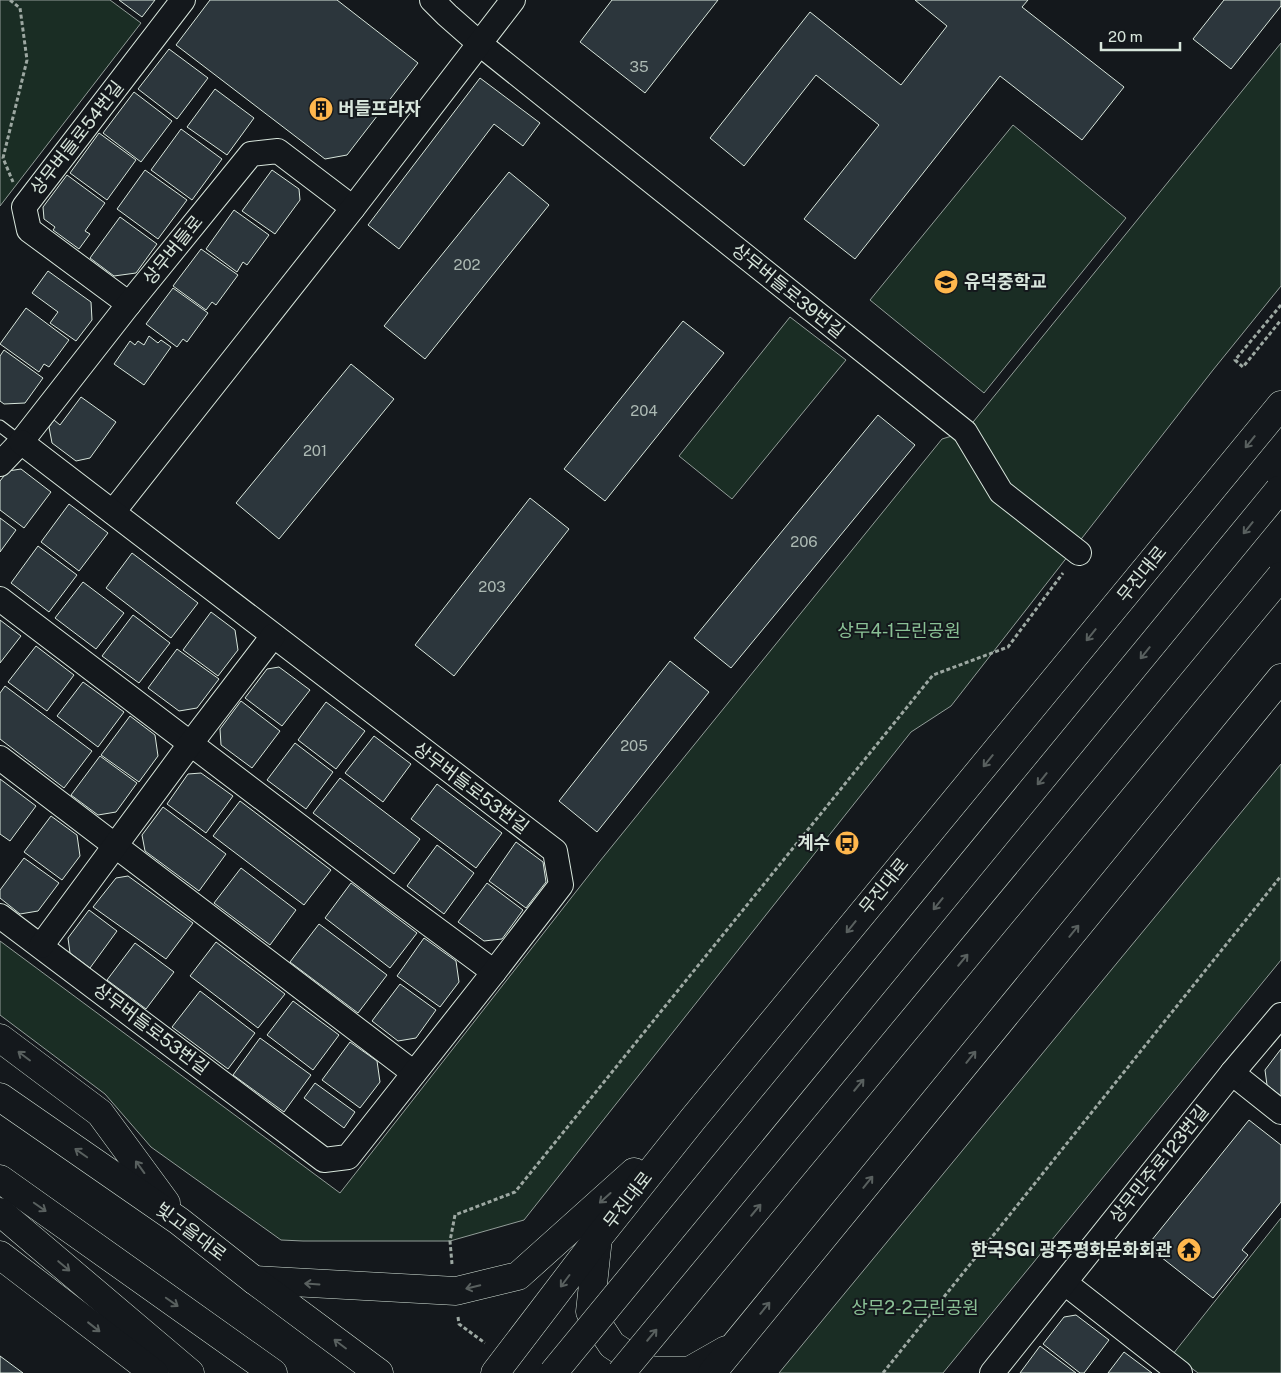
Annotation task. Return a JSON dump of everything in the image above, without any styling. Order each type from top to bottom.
[{"type":"main road","name":"무진대로","points":[[500,1366],[598,1238],[693,1119],[1281,405]]},
{"type":"main road","points":[[553,1373],[1280,489]]},
{"type":"main road","points":[[621,1373],[1281,576]]},
{"type":"main road","points":[[712,1373],[1281,678]]},
{"type":"main road","points":[[0,1038],[100,1113],[179,1221]]},
{"type":"main road","name":"빛고을대로","points":[[0,1097],[179,1221],[254,1280],[379,1373]]},
{"type":"main road","points":[[254,1280],[456,1291],[518,1276],[693,1119]]},
{"type":"main road","points":[[0,1179],[273,1373]]},
{"type":"main road","points":[[0,1212],[190,1373]]},
{"type":"main road","points":[[598,1238],[590,1312],[612,1345],[651,1371],[689,1371],[734,1346]]},
{"type":"main road","points":[[0,1255],[154,1373]]},
{"type":"main road","points":[[732,1373],[734,1346]]},
{"type":"street","name":"상무버들로54번길","points":[[129,304],[29,230],[24,207],[183,0]]},
{"type":"street","name":"상무버들로39번길","points":[[432,0],[480,44],[965,432],[1001,492],[1079,553]]},
{"type":"street","points":[[0,464],[21,442],[113,512],[353,208],[513,0]]},
{"type":"street","name":"상무버들로","points":[[21,442],[129,304],[251,154],[278,151],[353,208]]},
{"type":"street","name":"상무버들로53번길","points":[[0,916],[324,1160],[348,1156],[561,885],[555,851],[113,512]]},
{"type":"street","points":[[0,599],[494,972]]},
{"type":"street","points":[[40,946],[273,636]]},
{"type":"street","points":[[0,758],[414,1073]]},
{"type":"street","name":"상무민주로123번길","points":[[992,1373],[1232,1073],[1281,1015]]},
{"type":"street","points":[[1232,1073],[1281,1112]]},
{"type":"street","points":[[1064,1283],[1180,1373]]},
{"type":"lane","points":[[0,426],[21,442]]},
{"type":"path","points":[[10,0],[20,8],[27,60],[3,158],[24,207]]},
{"type":"path","points":[[1281,304],[1235,360],[1243,367],[1281,320]]},
{"type":"path","points":[[500,1366],[459,1324],[450,1241],[455,1215],[515,1192],[933,675],[1008,647],[1079,553]]},
{"type":"path","points":[[883,1373],[1281,876]]},
{"type":"green space","points":[[0,0],[110,0],[141,23],[0,206]]},
{"type":"green space","name":"상무4-1근린공원","points":[[1281,43],[1281,286],[1213,370],[951,706],[911,732],[524,1220],[450,1241],[281,1240],[151,1147],[105,1094],[0,1015],[0,941],[340,1193],[600,861],[942,439],[965,432]]},
{"type":"green space","points":[[1013,125],[1126,218],[984,393],[870,300]]},
{"type":"green space","points":[[790,317],[846,360],[732,499],[679,456]]},
{"type":"green space","name":"상무2-2근린공원","points":[[1281,764],[1281,960],[943,1373],[779,1373]]},
{"type":"green space","points":[[1281,1218],[1281,1373],[1198,1373],[1173,1354]]},
{"type":"building","points":[[119,0],[155,0],[142,17]]},
{"type":"building","name":"버들프라자","points":[[210,0],[337,0],[418,63],[347,155],[325,159],[176,45]]},
{"type":"building","points":[[612,0],[718,0],[645,93],[580,42]]},
{"type":"building","points":[[915,0],[1028,0],[1022,7],[1124,87],[1082,140],[1000,76],[855,259],[804,219],[879,125],[816,75],[744,166],[710,138],[810,12],[901,85],[947,26]]},
{"type":"building","points":[[1224,0],[1281,0],[1281,6],[1231,69],[1193,39]]},
{"type":"building","points":[[169,49],[208,78],[177,119],[138,89]]},
{"type":"building","points":[[480,78],[540,123],[523,146],[494,124],[399,249],[368,225]]},
{"type":"building","points":[[215,89],[254,118],[227,155],[187,127]]},
{"type":"building","points":[[134,92],[172,121],[141,162],[103,133]]},
{"type":"building","points":[[181,129],[222,159],[192,200],[151,170]]},
{"type":"building","points":[[99,133],[136,160],[107,200],[70,173]]},
{"type":"building","points":[[145,170],[187,200],[158,239],[117,209]]},
{"type":"building","points":[[272,170],[299,189],[300,200],[275,234],[242,211]]},
{"type":"building","points":[[509,172],[549,205],[425,359],[384,326]]},
{"type":"building","points":[[67,175],[105,203],[85,231],[90,234],[79,249],[53,230],[55,227],[44,219],[43,207]]},
{"type":"building","points":[[234,210],[269,235],[247,265],[243,262],[237,272],[206,249]]},
{"type":"building","points":[[120,217],[157,244],[136,273],[114,276],[90,258]]},
{"type":"building","points":[[201,249],[238,275],[216,305],[212,302],[206,310],[173,286]]},
{"type":"building","points":[[48,271],[91,302],[92,320],[76,341],[50,323],[58,312],[32,293]]},
{"type":"building","points":[[173,288],[208,313],[187,342],[183,339],[177,347],[146,324]]},
{"type":"building","points":[[26,308],[69,340],[49,367],[44,364],[39,372],[0,344]]},
{"type":"building","points":[[683,321],[724,353],[605,501],[564,469]]},
{"type":"building","points":[[149,336],[158,343],[161,340],[171,347],[144,385],[114,364],[130,341],[135,345],[138,341],[144,345]]},
{"type":"building","points":[[4,350],[43,378],[25,403],[4,404],[0,401],[0,356]]},
{"type":"building","points":[[351,364],[394,399],[279,539],[236,503]]},
{"type":"building","points":[[81,397],[116,422],[90,458],[76,461],[52,443],[49,427],[54,420],[60,425]]},
{"type":"building","points":[[878,415],[915,445],[731,668],[694,638]]},
{"type":"building","points":[[21,469],[51,492],[24,528],[0,510],[0,481],[8,471]]},
{"type":"building","points":[[530,498],[569,529],[454,676],[415,645]]},
{"type":"building","points":[[69,504],[108,533],[79,571],[41,542]]},
{"type":"building","points":[[0,518],[16,530],[0,552]]},
{"type":"building","points":[[38,546],[77,575],[49,612],[11,583]]},
{"type":"building","points":[[132,553],[198,603],[171,638],[106,588]]},
{"type":"building","points":[[83,582],[124,613],[96,649],[55,618]]},
{"type":"building","points":[[211,612],[235,630],[238,650],[218,676],[183,650]]},
{"type":"building","points":[[133,615],[170,643],[139,683],[102,656]]},
{"type":"building","points":[[0,620],[21,636],[0,663]]},
{"type":"building","points":[[36,646],[74,675],[47,711],[8,682]]},
{"type":"building","points":[[177,649],[219,679],[197,708],[179,711],[148,688]]},
{"type":"building","points":[[670,661],[709,692],[597,832],[559,801]]},
{"type":"building","points":[[279,667],[310,690],[282,726],[245,698],[267,669]]},
{"type":"building","points":[[83,682],[124,712],[98,747],[57,716]]},
{"type":"building","points":[[5,686],[92,751],[64,788],[0,739],[0,693]]},
{"type":"building","points":[[241,701],[280,731],[252,768],[221,745],[220,729]]},
{"type":"building","points":[[326,702],[365,731],[336,769],[298,740]]},
{"type":"building","points":[[130,716],[155,735],[158,756],[139,782],[101,755]]},
{"type":"building","points":[[374,736],[411,764],[383,802],[345,773]]},
{"type":"building","points":[[295,743],[333,772],[306,809],[267,780]]},
{"type":"building","points":[[100,756],[137,783],[116,812],[98,815],[71,795]]},
{"type":"building","points":[[201,773],[233,796],[206,833],[167,804],[188,774]]},
{"type":"building","points":[[340,778],[420,839],[394,874],[313,813]]},
{"type":"building","points":[[0,779],[36,806],[10,841],[0,834]]},
{"type":"building","points":[[437,784],[502,833],[476,868],[411,819]]},
{"type":"building","points":[[240,801],[331,870],[304,905],[213,836]]},
{"type":"building","points":[[163,807],[226,854],[199,891],[145,851],[142,835]]},
{"type":"building","points":[[51,816],[77,835],[80,856],[62,880],[24,852]]},
{"type":"building","points":[[516,842],[543,862],[546,882],[526,908],[489,881]]},
{"type":"building","points":[[437,845],[474,873],[444,914],[407,886]]},
{"type":"building","points":[[24,858],[59,883],[38,911],[20,914],[0,898],[0,890]]},
{"type":"building","points":[[241,868],[296,910],[270,945],[214,903]]},
{"type":"building","points":[[128,876],[193,923],[166,959],[93,907],[116,878]]},
{"type":"building","points":[[351,883],[417,933],[390,968],[325,918]]},
{"type":"building","points":[[487,883],[523,910],[502,939],[484,941],[458,922]]},
{"type":"building","points":[[89,910],[117,931],[90,968],[70,953],[68,938]]},
{"type":"building","points":[[319,924],[387,975],[358,1013],[290,962]]},
{"type":"building","points":[[424,938],[456,961],[459,982],[440,1007],[397,976]]},
{"type":"building","points":[[216,942],[285,994],[258,1028],[190,976]]},
{"type":"building","points":[[135,943],[174,972],[146,1009],[107,980]]},
{"type":"building","points":[[400,984],[436,1010],[416,1038],[398,1041],[372,1021]]},
{"type":"building","points":[[200,991],[255,1033],[228,1069],[172,1027]]},
{"type":"building","points":[[293,1001],[339,1035],[313,1070],[267,1035]]},
{"type":"building","points":[[260,1038],[311,1075],[284,1112],[233,1075]]},
{"type":"building","points":[[350,1042],[377,1061],[380,1082],[360,1108],[322,1080]]},
{"type":"building","points":[[1281,1049],[1281,1096],[1267,1085],[1265,1070]]},
{"type":"building","points":[[315,1083],[355,1112],[344,1128],[304,1098]]},
{"type":"building","points":[[1249,1120],[1281,1145],[1281,1202],[1242,1250],[1248,1255],[1213,1298],[1147,1246]]},
{"type":"building","points":[[1076,1315],[1109,1340],[1084,1373],[1080,1373],[1043,1344],[1064,1317]]},
{"type":"building","points":[[1040,1346],[1076,1373],[1020,1373]]},
{"type":"building","points":[[1124,1352],[1152,1373],[1108,1373]]},
{"type":"building","points":[[0,1356],[23,1373],[0,1373]]},
{"type":"place","name":"버들프라자","points":[[321,109]]},
{"type":"place","name":"유덕중학교","points":[[946,282]]},
{"type":"place","name":"계수","points":[[847,843]]},
{"type":"place","name":"한국SGI 광주평화문화회관","points":[[1189,1250]]}]
